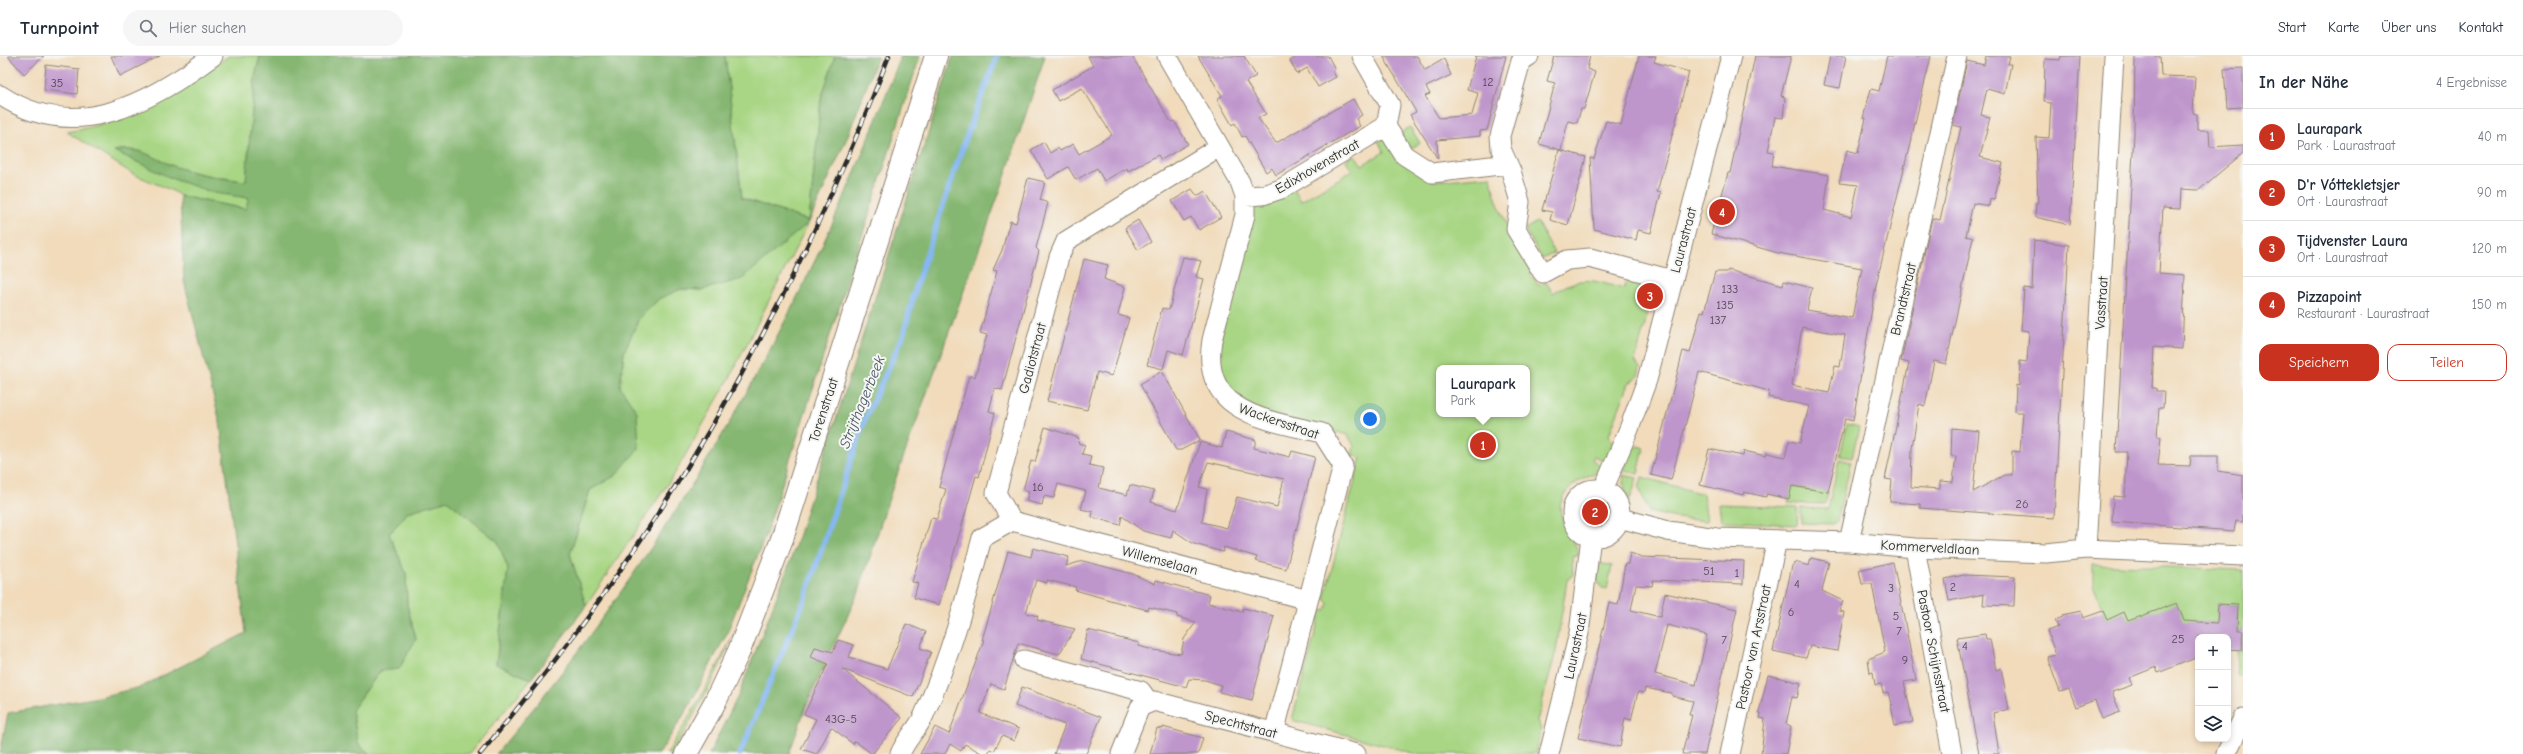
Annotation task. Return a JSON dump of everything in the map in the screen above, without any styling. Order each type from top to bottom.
[{"type":"street","points":[[0,95],[13,103],[42,116],[58,118],[98,116],[119,110],[159,92],[213,56]]},
{"type":"street","name":"Torenstraat","points":[[686,754],[736,657],[781,542],[936,56]]},
{"type":"street","name":"Wackersstraat","points":[[1167,56],[1245,196],[1245,215],[1212,340],[1211,366],[1214,380],[1234,407],[1269,420],[1322,433],[1343,466],[1274,732]]},
{"type":"street","points":[[1362,56],[1390,105],[1386,126],[1404,155],[1432,173],[1508,164]]},
{"type":"street","points":[[1529,56],[1521,62],[1500,136],[1501,149],[1508,164],[1520,202],[1516,229],[1543,273],[1567,260],[1590,258],[1672,280]]},
{"type":"street","name":"Laurastraat","points":[[1603,490],[1644,386],[1731,56]]},
{"type":"street","name":"Brandtstraat","points":[[1849,542],[1957,56]]},
{"type":"street","name":"Vasstraat","points":[[2086,549],[2114,56]]},
{"type":"street","name":"Edixhovenstraat","points":[[1245,196],[1264,195],[1280,189],[1386,126]]},
{"type":"street","name":"Gadiotstraat","points":[[1012,521],[996,493],[1058,257],[1066,242],[1219,147]]},
{"type":"street","points":[[1593,489],[1603,490],[1612,495],[1618,502],[1620,518],[1616,527],[1609,534],[1600,537],[1591,537],[1582,532],[1575,524],[1573,507],[1583,493],[1593,489]]},
{"type":"street","name":"Kommerveldlaan","points":[[1620,518],[1703,537],[1849,542],[1915,548],[2046,553],[2086,549],[2243,556]]},
{"type":"street","points":[[900,754],[909,736],[924,716],[957,631],[982,538],[1012,521]]},
{"type":"street","name":"Willemselaan","points":[[1012,521],[1308,600]]},
{"type":"street","name":"Laurastraat","points":[[1549,754],[1579,633],[1591,537]]},
{"type":"street","name":"Pastoor van Arsstraat","points":[[1730,754],[1777,540]]},
{"type":"street","name":"Pastoor Schijnsstraat","points":[[1915,548],[1952,754]]},
{"type":"street","points":[[1024,660],[1141,691],[1143,707],[1121,754]]},
{"type":"street","name":"Spechtstraat","points":[[1143,707],[1164,703],[1356,754]]},
{"type":"street","points":[[2226,754],[2243,718]]},
{"type":"green space","points":[[228,56],[260,56],[255,77],[246,181],[212,176],[187,170],[132,150],[115,151],[164,174],[196,186],[249,198],[246,209],[180,196],[173,191],[133,174],[67,132],[88,128],[110,121],[152,104],[192,82]]},
{"type":"green space","points":[[260,56],[725,56],[742,198],[809,221],[821,99],[835,56],[878,56],[847,138],[809,222],[742,279],[702,290],[681,289],[660,298],[639,318],[624,352],[620,387],[637,412],[639,448],[616,475],[590,490],[570,554],[586,606],[531,679],[496,664],[508,569],[498,542],[447,500],[408,512],[389,534],[406,573],[407,605],[416,639],[399,669],[380,671],[352,710],[358,744],[370,754],[0,754],[8,713],[99,697],[141,687],[246,633],[220,422],[184,281],[180,196],[245,209],[249,198],[214,193],[173,179],[114,151],[133,150],[148,154],[179,168],[212,176],[246,181],[255,77]]},
{"type":"green space","points":[[725,56],[835,56],[821,99],[809,222],[729,379],[675,473],[586,606],[570,554],[590,490],[616,475],[637,412],[620,387],[624,352],[639,318],[660,298],[681,289],[702,290],[809,221],[742,198]]},
{"type":"green space","points":[[901,56],[920,56],[766,534],[727,633],[688,708],[659,754],[496,754],[544,696],[589,636],[675,512],[715,447],[788,315],[821,248],[873,128]]},
{"type":"green space","points":[[953,56],[1045,56],[1004,180],[892,489],[859,591],[806,706],[789,754],[709,754],[739,694],[790,562]]},
{"type":"green space","points":[[1410,127],[1420,143],[1410,149],[1400,133]]},
{"type":"green space","points":[[1385,138],[1433,181],[1491,176],[1497,202],[1502,214],[1533,272],[1530,274],[1539,286],[1546,282],[1553,293],[1573,283],[1588,280],[1624,289],[1627,281],[1656,289],[1658,298],[1657,304],[1649,308],[1635,361],[1640,368],[1637,378],[1629,383],[1609,435],[1613,444],[1605,461],[1594,456],[1592,459],[1601,467],[1576,483],[1566,492],[1561,501],[1560,510],[1562,519],[1579,555],[1572,557],[1573,575],[1567,580],[1556,651],[1537,721],[1541,729],[1535,754],[1416,754],[1292,720],[1321,611],[1326,610],[1328,603],[1324,599],[1361,457],[1352,455],[1354,446],[1348,435],[1267,414],[1234,399],[1215,359],[1252,203],[1295,190],[1301,201],[1352,171],[1346,160],[1355,155],[1362,165],[1384,152],[1378,141]]},
{"type":"green space","points":[[1537,222],[1554,253],[1542,259],[1525,229]]},
{"type":"green space","points":[[1847,424],[1859,427],[1852,458],[1840,456]]},
{"type":"green space","points":[[1638,446],[1644,448],[1638,474],[1624,470],[1630,451]]},
{"type":"green space","points":[[1839,459],[1851,462],[1837,521],[1832,524],[1801,523],[1801,508],[1828,509]]},
{"type":"green space","points":[[1623,475],[1637,478],[1630,500],[1625,489]]},
{"type":"green space","points":[[1642,477],[1703,494],[1707,521],[1676,518],[1649,512],[1639,488]]},
{"type":"green space","points":[[1792,486],[1812,491],[1813,488],[1828,492],[1825,504],[1788,503]]},
{"type":"green space","points":[[447,500],[499,542],[508,569],[496,664],[531,679],[469,754],[370,754],[358,744],[352,710],[380,671],[416,639],[407,605],[406,573],[389,534],[408,512]]},
{"type":"green space","points":[[1596,501],[1605,504],[1608,513],[1605,522],[1596,525],[1587,522],[1584,513],[1587,504]]},
{"type":"green space","points":[[1719,504],[1798,507],[1797,525],[1721,521]]},
{"type":"green space","points":[[1599,563],[1612,566],[1607,589],[1602,588],[1597,582]]},
{"type":"green space","points":[[2093,564],[2243,570],[2243,631],[2237,631],[2238,605],[2218,604],[2217,623],[2150,621],[2147,614],[2128,621],[2124,613],[2107,620],[2093,585]]},
{"type":"green space","points":[[2243,631],[2243,676],[2236,676],[2237,650],[2242,650]]},
{"type":"green space","points":[[734,634],[712,682],[672,754],[667,754],[702,695]]},
{"type":"building","points":[[8,56],[44,56],[24,74]]},
{"type":"building","points":[[111,56],[160,56],[120,76]]},
{"type":"building","points":[[1088,56],[1132,56],[1171,122],[1174,121],[1188,144],[1161,160],[1158,155],[1128,171],[1127,168],[1104,181],[1097,168],[1076,180],[1068,167],[1048,179],[1031,150],[1044,142],[1050,153],[1058,148],[1060,151],[1073,144],[1079,154],[1112,135],[1082,88],[1058,101],[1052,90],[1093,66]]},
{"type":"building","points":[[1198,56],[1244,56],[1256,76],[1246,82],[1266,114],[1258,118],[1276,143],[1353,99],[1362,115],[1356,119],[1360,126],[1276,175],[1272,168],[1266,172],[1245,136],[1242,137],[1235,123],[1232,125],[1217,99],[1222,96]]},
{"type":"building","points":[[1298,56],[1328,56],[1335,69],[1332,71],[1336,77],[1318,87],[1307,68],[1297,74],[1290,61]]},
{"type":"building","points":[[1383,56],[1417,56],[1425,70],[1444,59],[1451,75],[1426,87],[1430,94],[1425,96],[1439,118],[1472,115],[1478,93],[1467,90],[1476,56],[1506,56],[1487,130],[1480,131],[1480,136],[1437,140],[1438,159],[1410,115],[1416,112]]},
{"type":"building","points":[[1554,56],[1590,56],[1587,69],[1595,72],[1584,109],[1581,109],[1577,123],[1568,121],[1561,150],[1539,144],[1555,83],[1547,81]]},
{"type":"building","points":[[1639,56],[1656,56],[1654,62],[1689,72],[1657,192],[1661,193],[1651,233],[1638,230],[1636,240],[1594,229],[1590,158],[1594,159],[1606,121],[1621,125]]},
{"type":"building","points":[[1755,56],[1791,56],[1781,96],[1785,97],[1783,118],[1775,117],[1768,151],[1774,152],[1772,166],[1829,175],[1824,210],[1851,217],[1858,185],[1839,183],[1847,150],[1858,153],[1866,118],[1863,118],[1871,89],[1879,91],[1887,56],[1931,56],[1876,285],[1853,421],[1845,419],[1828,492],[1792,486],[1789,499],[1766,494],[1766,497],[1744,492],[1743,495],[1700,485],[1709,449],[1743,456],[1744,451],[1766,456],[1767,453],[1785,457],[1789,441],[1800,443],[1809,406],[1768,397],[1769,391],[1699,372],[1671,480],[1651,475],[1683,351],[1690,353],[1701,311],[1704,312],[1715,272],[1727,272],[1728,270],[1783,285],[1784,281],[1812,288],[1807,310],[1852,318],[1862,268],[1778,253],[1711,234],[1728,173],[1730,173]],"holes":[[[1802,327],[1845,335],[1840,367],[1835,366],[1829,393],[1792,385]]]},
{"type":"building","points":[[1830,56],[1846,56],[1840,88],[1824,85]]},
{"type":"building","points":[[1986,56],[2010,56],[2008,64],[2011,64],[2005,94],[1987,89],[1981,115],[1990,117],[1980,157],[2003,163],[1994,200],[1990,199],[1989,206],[1973,203],[1966,236],[1973,238],[1946,364],[1934,361],[1925,406],[1919,404],[1912,448],[1911,487],[1940,489],[1940,481],[1953,482],[1956,456],[1951,456],[1952,428],[1979,431],[1973,492],[2004,475],[2012,475],[2012,451],[2020,452],[2023,412],[2015,412],[2016,385],[2019,386],[2020,361],[2027,362],[2029,331],[2021,330],[2024,288],[2032,289],[2034,240],[2069,245],[2054,518],[1920,508],[1920,504],[1890,502],[1892,480],[1885,479],[1909,363],[1901,361],[1932,218],[1940,220],[1961,127],[1953,125],[1967,61],[1984,65]]},
{"type":"building","points":[[2061,56],[2080,56],[2070,225],[2035,217],[2036,203],[2038,204],[2036,137],[2049,138],[2051,103],[2044,102],[2045,59],[2060,60]]},
{"type":"building","points":[[2135,56],[2160,56],[2161,76],[2195,77],[2193,113],[2197,114],[2197,130],[2209,130],[2210,147],[2243,145],[2243,153],[2199,190],[2181,189],[2180,209],[2163,208],[2159,273],[2185,275],[2182,349],[2154,347],[2152,388],[2156,388],[2156,391],[2164,391],[2163,408],[2159,408],[2157,437],[2161,437],[2158,465],[2190,466],[2191,456],[2218,456],[2218,471],[2243,475],[2243,522],[2236,521],[2234,531],[2112,522],[2113,496],[2125,497],[2127,452],[2116,452],[2134,134]]},
{"type":"building","points":[[46,65],[79,69],[77,94],[44,90]]},
{"type":"building","points":[[2243,68],[2243,107],[2227,108],[2224,69]]},
{"type":"building","points":[[1559,150],[1586,157],[1568,225],[1550,220],[1552,212],[1542,210]]},
{"type":"building","points":[[1028,178],[1045,182],[1040,200],[1048,203],[1036,248],[1039,251],[1002,390],[995,388],[989,411],[995,413],[979,477],[976,476],[939,605],[914,598],[918,583],[912,582],[931,518],[937,519],[946,489],[939,487],[969,376],[975,377],[987,335],[980,333],[997,271],[993,270],[1002,250],[1010,221],[1016,223]]},
{"type":"building","points":[[1192,189],[1197,196],[1205,191],[1221,217],[1199,230],[1191,217],[1184,221],[1172,201]]},
{"type":"building","points":[[1138,220],[1151,242],[1138,250],[1125,228]]},
{"type":"building","points":[[1183,257],[1201,261],[1196,277],[1204,279],[1183,355],[1168,350],[1163,369],[1147,365],[1162,308],[1169,310]]},
{"type":"building","points":[[1084,259],[1108,265],[1104,279],[1125,287],[1118,315],[1129,318],[1112,376],[1097,372],[1087,410],[1047,401]]},
{"type":"building","points":[[1162,371],[1200,440],[1181,450],[1176,450],[1140,384]]},
{"type":"building","points":[[1045,427],[1079,438],[1078,443],[1085,445],[1082,454],[1091,456],[1089,465],[1103,468],[1099,488],[1127,495],[1130,485],[1154,491],[1151,502],[1177,510],[1200,442],[1222,448],[1226,432],[1256,440],[1254,448],[1290,457],[1292,451],[1315,457],[1286,569],[1256,561],[1257,557],[1224,547],[1223,552],[1194,544],[1173,530],[1171,538],[1143,531],[1122,516],[1120,525],[1092,517],[1093,512],[1081,509],[1086,491],[1058,484],[1054,498],[1044,496],[1042,505],[1026,501],[1029,492],[1023,490],[1031,461],[1035,462]],"holes":[[[1208,462],[1284,479],[1277,507],[1237,497],[1227,528],[1202,522],[1207,489],[1199,487]]]},
{"type":"building","points":[[1033,548],[1069,557],[1066,566],[1083,561],[1133,574],[1155,584],[1156,580],[1210,595],[1208,603],[1242,612],[1243,608],[1274,616],[1252,700],[1219,692],[1221,685],[1205,680],[1189,679],[1186,687],[1081,659],[1088,630],[1139,643],[1139,646],[1153,650],[1181,654],[1184,639],[1196,622],[1177,617],[1177,614],[1149,607],[1148,610],[1075,590],[1076,587],[1047,580],[1047,583],[1036,580],[1026,613],[1038,616],[1037,620],[1075,629],[1059,654],[1018,643],[1004,689],[991,684],[980,713],[1019,729],[1014,741],[1002,736],[994,751],[990,749],[988,754],[983,754],[965,744],[961,751],[950,744],[945,754],[920,754],[935,727],[949,734],[984,640],[982,640],[1008,551],[1031,557]]},
{"type":"building","points":[[1630,553],[1642,557],[1744,561],[1743,584],[1653,580],[1652,586],[1636,585],[1631,610],[1660,617],[1665,593],[1737,609],[1705,754],[1682,754],[1692,715],[1689,715],[1693,701],[1672,696],[1672,693],[1645,688],[1644,693],[1638,692],[1631,720],[1625,718],[1620,747],[1578,738],[1609,603],[1618,605],[1625,564],[1628,564]],"holes":[[[1667,625],[1707,635],[1696,685],[1655,674]]]},
{"type":"building","points":[[1811,558],[1829,562],[1822,591],[1843,601],[1839,611],[1844,612],[1837,651],[1810,646],[1806,658],[1773,651],[1792,566],[1795,562],[1809,566]]},
{"type":"building","points":[[1893,562],[1916,680],[1904,682],[1913,722],[1895,726],[1891,705],[1893,705],[1891,704],[1888,692],[1883,693],[1881,684],[1875,685],[1873,672],[1870,673],[1868,659],[1885,652],[1872,584],[1862,584],[1859,570]]},
{"type":"building","points":[[1964,575],[2015,577],[2014,606],[1983,605],[1984,594],[1949,601],[1945,579]]},
{"type":"building","points":[[2177,603],[2184,621],[2217,623],[2218,604],[2238,605],[2237,631],[2243,631],[2242,650],[2231,649],[2231,634],[2195,634],[2195,658],[2158,673],[2156,667],[2129,678],[2132,685],[2112,692],[2120,712],[2102,719],[2095,700],[2076,707],[2069,689],[2060,692],[2047,657],[2056,655],[2047,631],[2058,627],[2055,620],[2063,617],[2062,615],[2081,611],[2083,618],[2103,611],[2107,620],[2124,612],[2128,621]]},
{"type":"building","points":[[906,624],[926,632],[920,648],[931,652],[913,697],[842,669],[902,718],[872,754],[855,741],[853,744],[831,727],[817,754],[801,749],[816,719],[804,714],[828,664],[811,657],[815,647],[833,652],[838,640],[854,645],[849,657],[887,669]]},
{"type":"building","points":[[1985,634],[1986,639],[1990,639],[1996,670],[2001,668],[2009,709],[1993,713],[1999,754],[1979,754],[1957,638]]},
{"type":"building","points":[[1768,675],[1801,683],[1797,698],[1792,697],[1786,724],[1791,726],[1786,754],[1761,754],[1765,719],[1760,718],[1761,714],[1759,713]]},
{"type":"building","points":[[1022,687],[1101,717],[1086,754],[1054,754],[1065,725],[1015,706]]},
{"type":"building","points":[[1163,727],[1203,738],[1198,754],[1150,754],[1157,728],[1163,729]]},
{"type":"waterway","name":"Strijthagerbeek","points":[[740,754],[806,596],[865,419],[903,336],[917,283],[964,143],[997,56]]},
{"type":"railway","points":[[480,754],[545,673],[606,591],[662,508],[714,422],[763,335],[808,245],[850,152],[889,56]]},
{"type":"place","name":"Pizzapoint","points":[[1722,212]]},
{"type":"place","name":"Tijdvenster Laura","points":[[1650,296]]},
{"type":"place","name":"Laurapark","points":[[1483,445]]},
{"type":"place","name":"D'r Vóttekletsjer","points":[[1595,512]]}]
